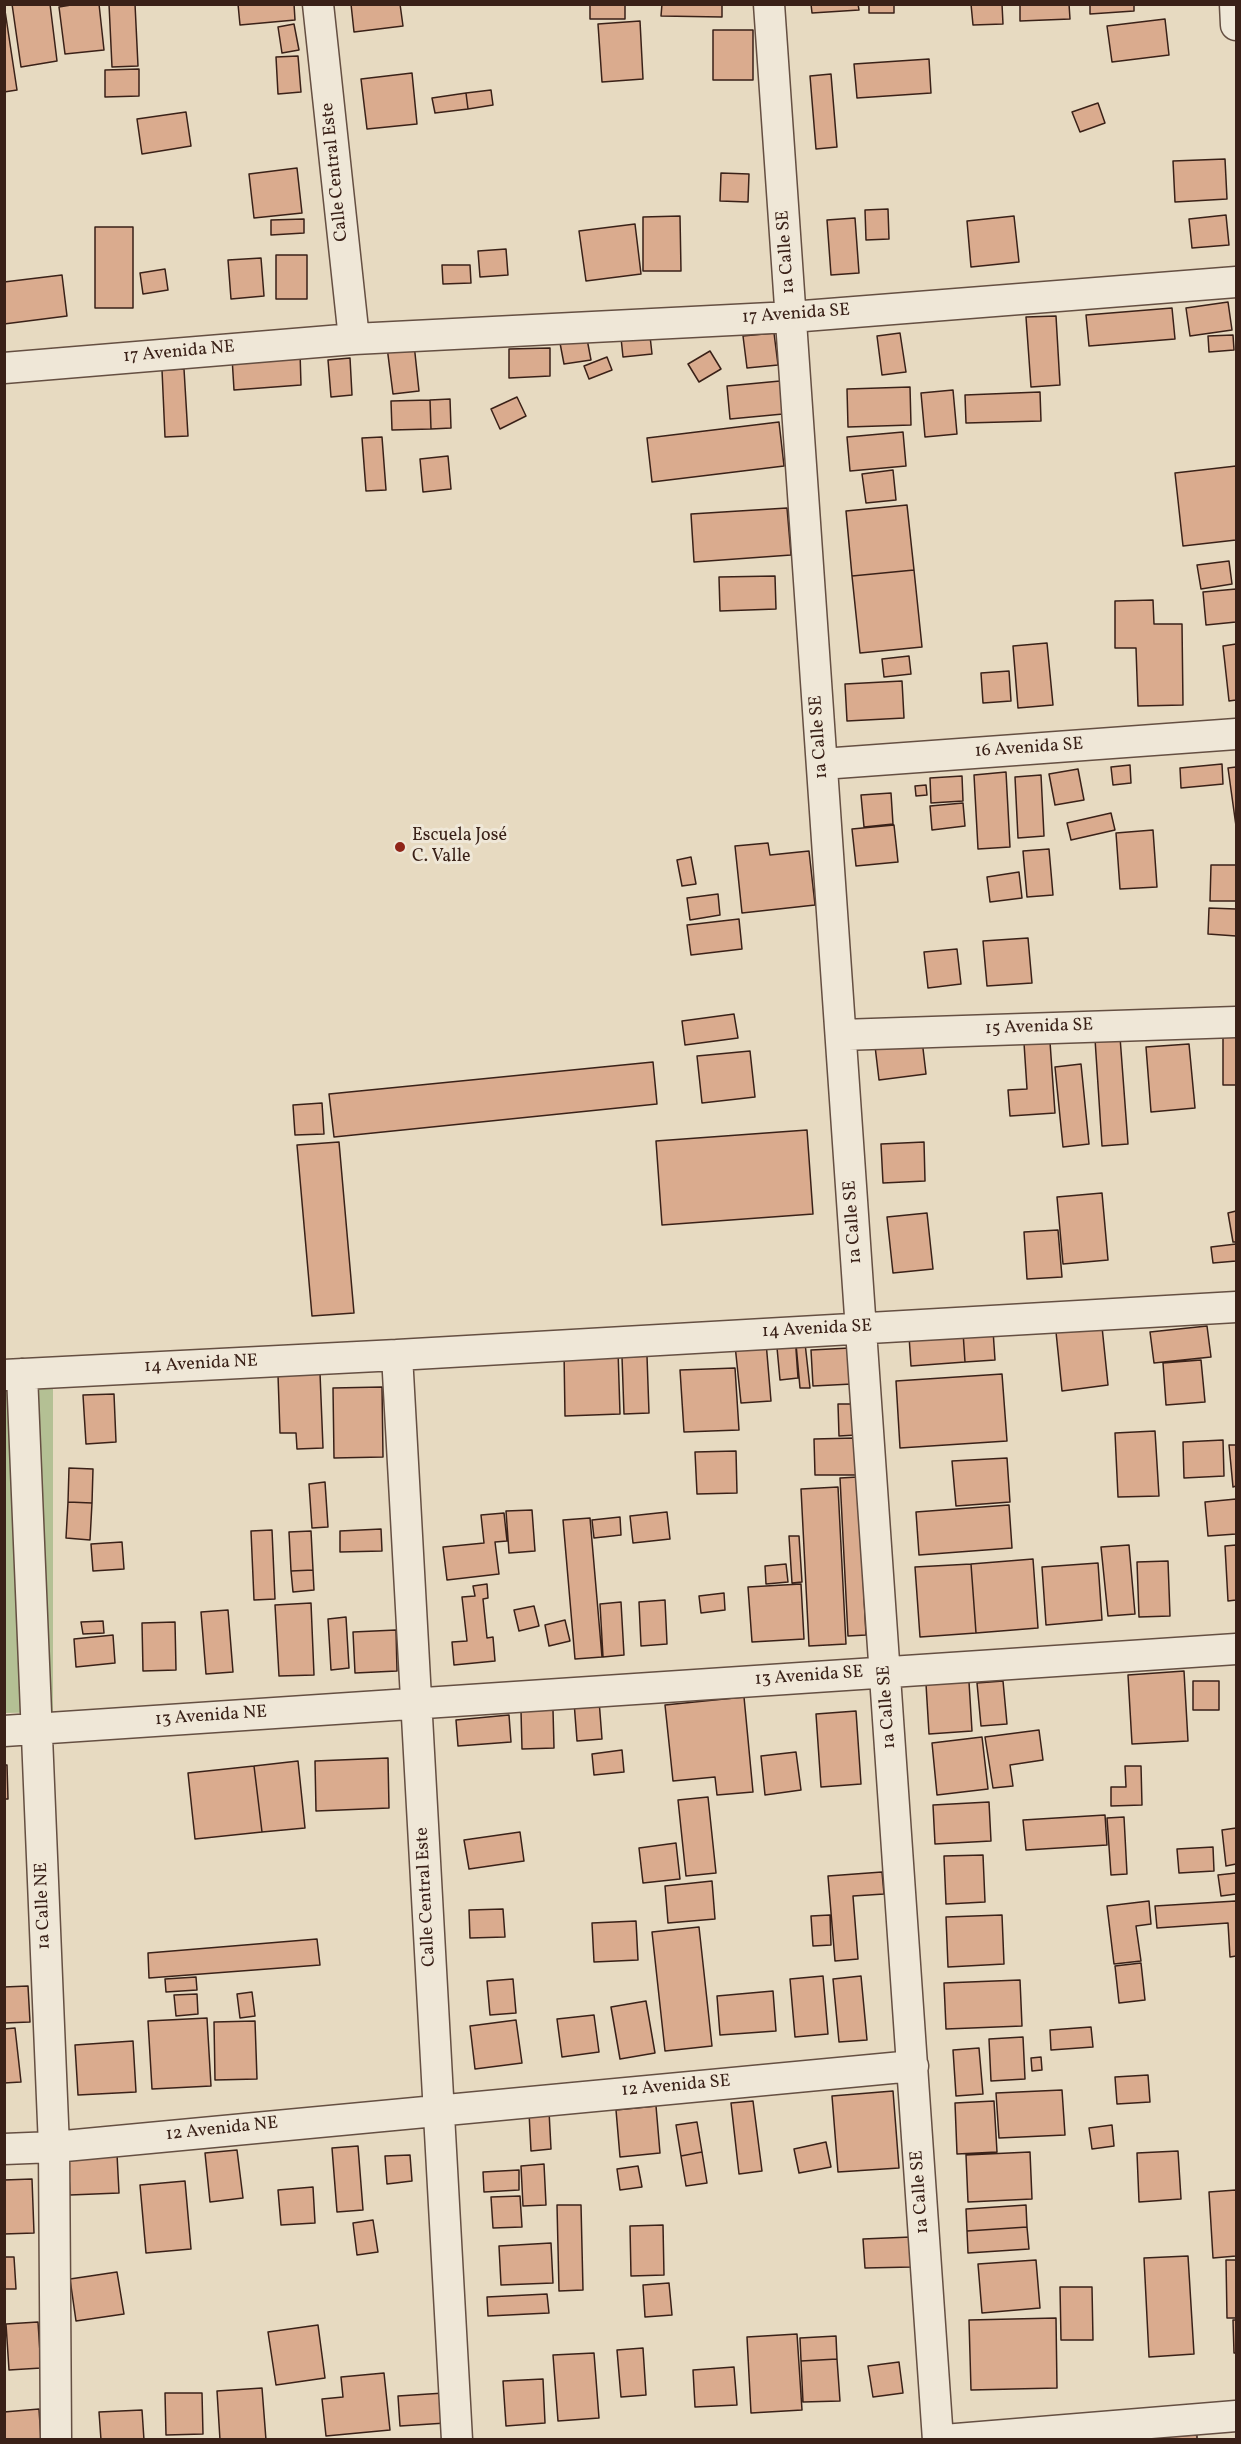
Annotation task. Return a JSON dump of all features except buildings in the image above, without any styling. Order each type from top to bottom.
[{"type":"street","name":"Calle Central Este","points":[[318,4],[354,339]]},
{"type":"street","name":"1a Calle SE","points":[[769,4],[938,2439]]},
{"type":"street","points":[[1235,4],[1236,25]]},
{"type":"street","name":"17 Avenida SE","points":[[354,339],[791,317],[1236,282]]},
{"type":"street","name":"17 Avenida NE","points":[[4,368],[354,339]]},
{"type":"street","name":"16 Avenida SE","points":[[822,764],[1236,734]]},
{"type":"street","name":"15 Avenida SE","points":[[841,1035],[1236,1022]]},
{"type":"street","name":"14 Avenida SE","points":[[397,1355],[1236,1307]]},
{"type":"street","name":"Calle Central Este","points":[[397,1355],[457,2439]]},
{"type":"street","name":"14 Avenida NE","points":[[13,1374],[397,1355]]},
{"type":"street","name":"1a Calle NE","points":[[13,1374],[36,1729],[54,2147],[56,2439]]},
{"type":"street","name":"13 Avenida SE","points":[[417,1704],[1236,1649]]},
{"type":"street","name":"13 Avenida NE","points":[[4,1731],[417,1704]]},
{"type":"street","name":"12 Avenida SE","points":[[439,2109],[913,2066]]},
{"type":"street","name":"12 Avenida NE","points":[[4,2149],[54,2147],[439,2109]]},
{"type":"street","points":[[944,2439],[1236,2416]]},
{"type":"green space","points":[[53,1388],[53,1712],[5,1713],[5,1391]]},
{"type":"place","name":"Escuela José C. Valle","points":[[400,847]]}]
